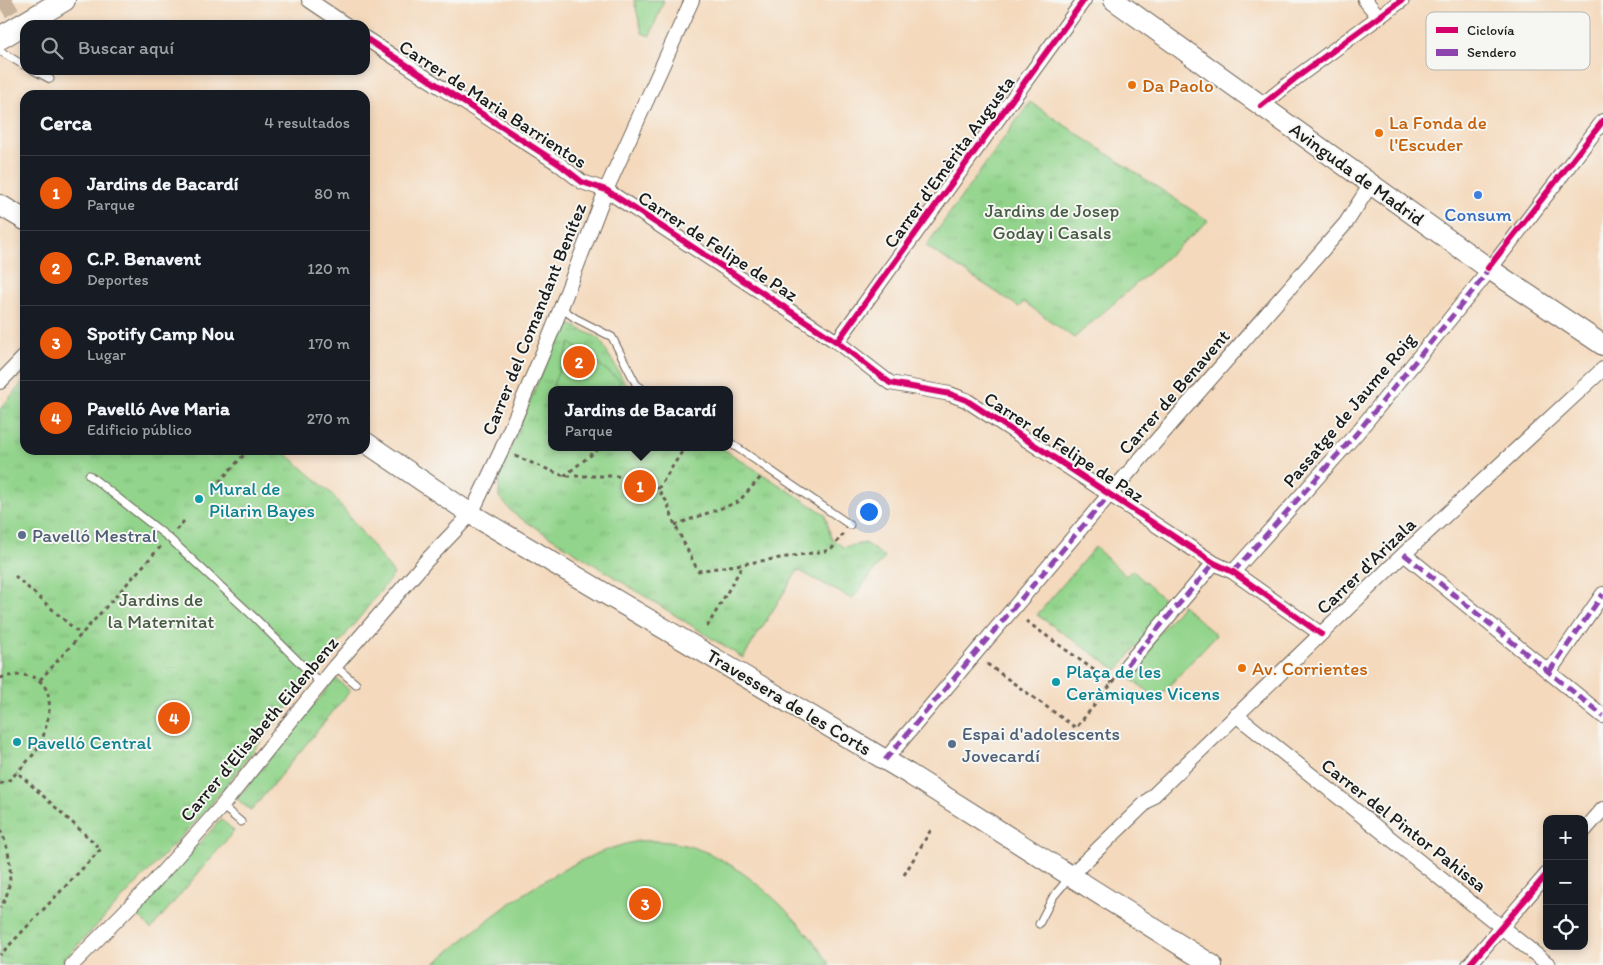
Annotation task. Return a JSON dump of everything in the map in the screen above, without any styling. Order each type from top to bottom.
[{"type":"main road","points":[[30,20],[64,0]]},
{"type":"main road","name":"Avinguda de Madrid","points":[[1114,0],[1488,268],[1603,345]]},
{"type":"main road","points":[[0,38],[20,26]]},
{"type":"main road","points":[[0,205],[20,217]]},
{"type":"main road","name":"Travessera de les Corts","points":[[370,445],[471,514],[886,760],[1212,965]]},
{"type":"street","points":[[309,0],[339,20]]},
{"type":"street","name":"Carrer del Comandant Benítez","points":[[471,514],[501,451],[561,308],[606,190],[692,0]]},
{"type":"street","name":"Carrer d'Emèrita Augusta","points":[[837,342],[1084,0]]},
{"type":"street","points":[[1365,0],[1378,17]]},
{"type":"street","points":[[1261,106],[1402,0]]},
{"type":"street","name":"Carrer de Maria Barrientos","points":[[370,41],[559,164],[582,182],[606,190]]},
{"type":"street","name":"Passatge de Jaume Roig","points":[[1233,572],[1356,434],[1480,282],[1488,268],[1603,121]]},
{"type":"street","name":"Carrer de Benavent","points":[[886,760],[1109,495],[1346,223],[1371,184]]},
{"type":"street","name":"Carrer de Felipe de Paz","points":[[606,190],[837,342],[890,383],[950,394],[966,400],[1214,563],[1233,572],[1321,634]]},
{"type":"street","points":[[0,382],[20,361]]},
{"type":"street","name":"Carrer d'Arizala","points":[[1070,876],[1404,554],[1603,369]]},
{"type":"street","name":"Carrer d'Elisabeth Eidenbenz","points":[[72,965],[152,884],[222,806],[335,666],[426,561],[471,514]]},
{"type":"street","points":[[1404,554],[1603,716]]},
{"type":"street","points":[[1124,669],[1214,563]]},
{"type":"street","points":[[1549,672],[1603,594]]},
{"type":"street","name":"Carrer del Pintor Pahissa","points":[[1236,715],[1549,965]]},
{"type":"street","points":[[1588,826],[1603,809]]},
{"type":"street","points":[[1469,965],[1543,879]]},
{"type":"lane","points":[[0,51],[20,63]]},
{"type":"lane","points":[[42,75],[50,79]]},
{"type":"lane","points":[[561,308],[575,318],[612,337],[639,386]]},
{"type":"lane","points":[[733,445],[850,525]]},
{"type":"lane","points":[[89,475],[168,538],[255,618],[321,684]]},
{"type":"lane","points":[[335,666],[356,684]]},
{"type":"lane","points":[[222,806],[241,822]]},
{"type":"lane","points":[[1039,924],[1053,897],[1070,876]]},
{"type":"path","points":[[564,476],[596,451]]},
{"type":"path","points":[[658,489],[682,451]]},
{"type":"path","points":[[214,488],[244,455]]},
{"type":"path","points":[[514,456],[564,476],[617,476],[658,489],[667,502],[675,525],[698,571],[831,550],[850,525]]},
{"type":"path","points":[[675,525],[738,502],[761,477]]},
{"type":"path","points":[[40,680],[185,520]]},
{"type":"path","points":[[707,627],[744,564]]},
{"type":"path","points":[[15,576],[81,635]]},
{"type":"path","points":[[1026,622],[1112,683]]},
{"type":"path","points":[[987,664],[1076,728],[1124,669]]},
{"type":"path","points":[[0,678],[27,674],[40,680],[48,695],[48,718],[41,744],[11,779],[0,784]]},
{"type":"path","points":[[0,955],[102,849],[17,772]]},
{"type":"path","points":[[904,875],[932,828]]},
{"type":"path","points":[[0,830],[10,859],[9,886],[0,908]]},
{"type":"green space","points":[[634,0],[664,0],[650,36],[642,33]]},
{"type":"green space","name":"Jardins de Josep Goday i Casals","points":[[1030,102],[1208,221],[1074,338],[1024,302],[1019,307],[926,246]]},
{"type":"green space","points":[[563,321],[599,338],[627,386],[548,386],[548,451],[726,451],[825,514],[831,538],[843,547],[865,543],[885,557],[852,599],[798,570],[743,658],[514,514],[499,497],[499,476]]},
{"type":"green space","points":[[570,343],[621,381],[618,386],[553,385]]},
{"type":"green space","name":"Jardins de la Maternitat","points":[[20,386],[20,455],[288,455],[332,494],[394,574],[203,814],[59,965],[0,965],[0,409]]},
{"type":"green space","points":[[1095,547],[1126,576],[1132,570],[1171,606],[1117,670],[1037,615]]},
{"type":"green space","points":[[1182,605],[1216,635],[1158,698],[1125,675]]},
{"type":"green space","points":[[336,678],[350,691],[251,811],[237,799]]},
{"type":"green space","points":[[221,819],[234,831],[151,929],[136,914]]},
{"type":"green space","points":[[638,841],[667,842],[688,846],[714,856],[733,867],[753,880],[789,913],[805,930],[830,965],[433,965],[478,927],[555,874],[610,849]]},
{"type":"tunnel","points":[[0,8],[13,0]]},
{"type":"marked path","points":[[1233,572],[1356,434],[1480,282],[1490,266]]},
{"type":"marked path","points":[[885,760],[1109,495]]},
{"type":"marked path","points":[[1404,554],[1603,716]]},
{"type":"marked path","points":[[1127,665],[1214,563]]},
{"type":"marked path","points":[[1549,672],[1603,594]]},
{"type":"cycle path","points":[[837,342],[1084,0]]},
{"type":"cycle path","points":[[1261,106],[1297,77],[1402,0]]},
{"type":"cycle path","points":[[370,41],[559,164],[582,182],[606,190],[837,342],[890,383],[950,394],[966,400],[1214,563],[1233,572],[1321,634]]},
{"type":"cycle path","points":[[1488,268],[1603,121]]},
{"type":"cycle path","points":[[1469,965],[1543,879]]},
{"type":"place","name":"Da Paolo","points":[[1132,85]]},
{"type":"place","name":"La Fonda de l'Escuder","points":[[1379,133]]},
{"type":"place","name":"Consum","points":[[1478,195]]},
{"type":"place","name":"C.P. Benavent","points":[[579,362]]},
{"type":"place","name":"Jardins de Bacardí","points":[[640,486]]},
{"type":"place","name":"Mural de Pilarin Bayes","points":[[199,499]]},
{"type":"place","name":"Pavelló Mestral","points":[[22,535]]},
{"type":"place","name":"Av. Corrientes","points":[[1242,668]]},
{"type":"place","name":"Plaça de les Ceràmiques Vicens","points":[[1056,682]]},
{"type":"place","name":"Pavelló Ave Maria","points":[[174,718]]},
{"type":"place","name":"Pavelló Central","points":[[17,742]]},
{"type":"place","name":"Espai d'adolescents Jovecardí","points":[[952,744]]},
{"type":"place","name":"Spotify Camp Nou","points":[[645,904]]}]
